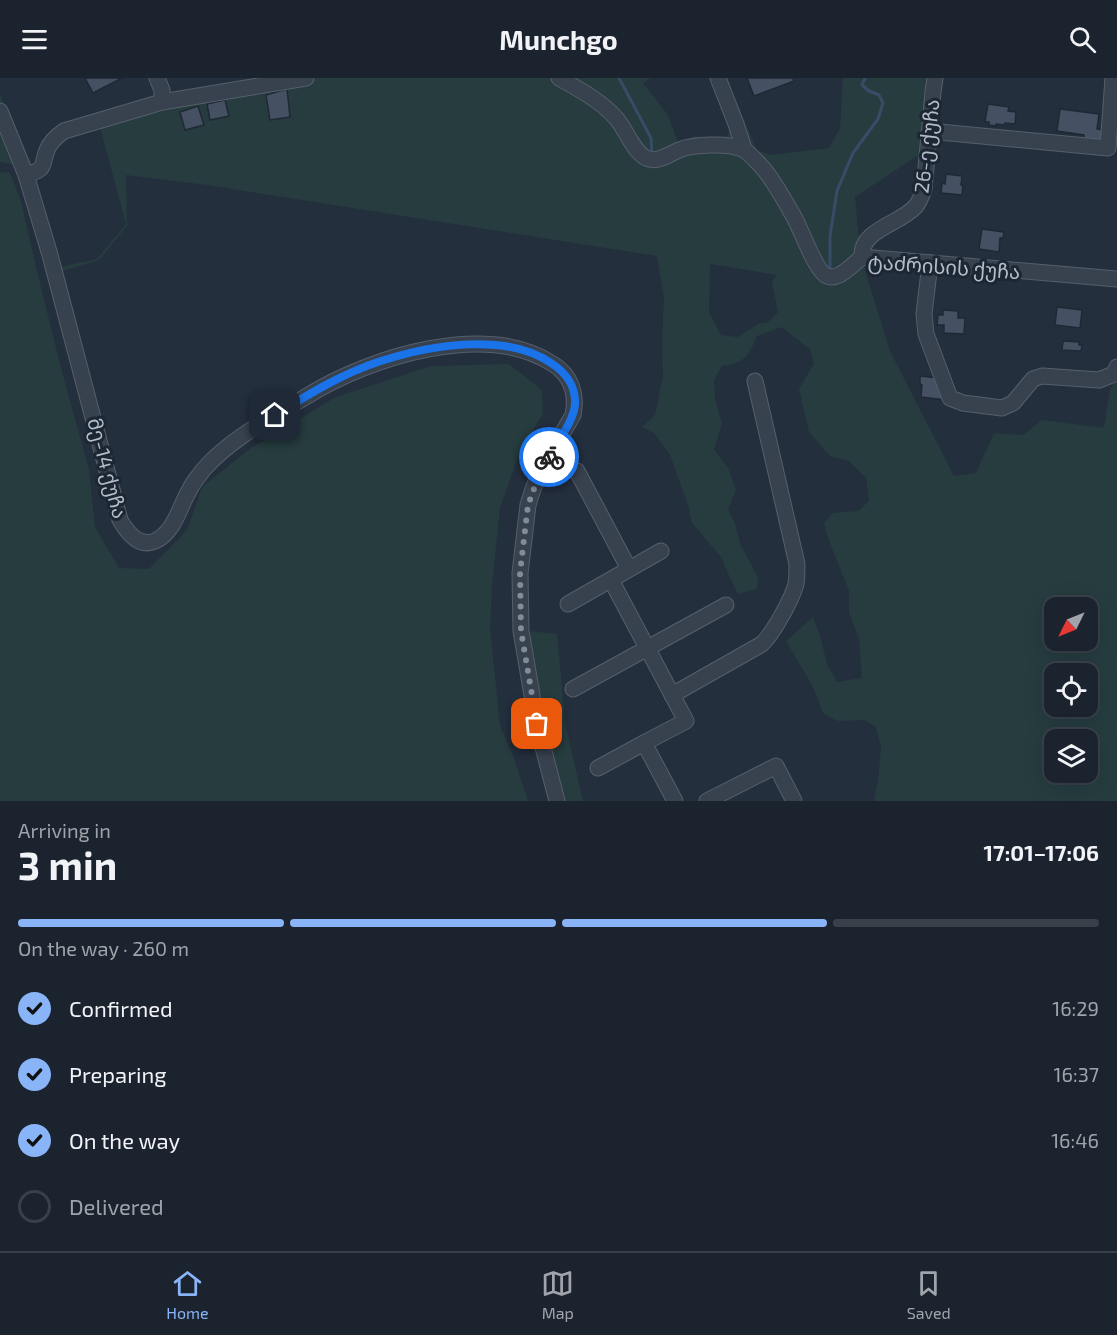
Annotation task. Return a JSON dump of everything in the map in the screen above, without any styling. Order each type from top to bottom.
[{"type":"street","points":[[157,78],[162,90],[162,102]]},
{"type":"street","points":[[26,175],[36,172],[44,164],[47,150],[54,139],[64,131],[162,102],[274,80],[306,78]]},
{"type":"street","points":[[559,78],[585,93],[615,117],[643,156],[651,160],[665,157],[681,149],[698,146],[731,145],[744,149]]},
{"type":"street","points":[[583,78],[598,103]]},
{"type":"street","points":[[718,78],[744,149]]},
{"type":"street","name":"26-ე ქუჩა","points":[[862,257],[862,247],[872,236],[910,212],[922,197],[935,78]]},
{"type":"street","points":[[929,131],[1108,148],[1113,78]]},
{"type":"street","name":"მე-14 ქუჩა","points":[[0,111],[26,175],[53,266],[120,520],[127,532],[143,542],[154,542],[164,536],[190,488],[220,452],[310,394],[352,372],[380,361],[415,351],[468,345],[498,345],[525,350],[544,358],[559,368],[569,380],[574,391],[573,416],[541,470],[528,505],[520,573],[521,631],[537,724],[557,801]]},
{"type":"street","name":"ტაძრისის ქუჩა","points":[[744,149],[765,170],[795,218],[816,264],[828,277],[837,276],[862,257],[1117,279]]},
{"type":"street","points":[[930,263],[924,314],[926,334],[950,398],[963,403],[1002,408],[1013,403],[1033,379],[1042,376],[1099,380],[1114,374],[1117,367]]},
{"type":"street","points":[[672,695],[762,644],[771,635],[796,581],[797,564],[755,381]]},
{"type":"street","points":[[577,471],[629,569]]},
{"type":"street","points":[[568,604],[661,551]]},
{"type":"street","points":[[598,768],[686,721],[611,580]]},
{"type":"street","points":[[573,689],[726,605]]},
{"type":"street","points":[[644,743],[675,801]]},
{"type":"street","points":[[707,801],[776,766],[794,801]]},
{"type":"green space","points":[[277,78],[651,78],[643,83],[668,115],[678,143],[695,136],[716,141],[726,138],[730,130],[710,78],[726,78],[757,150],[771,155],[829,148],[840,128],[843,78],[931,78],[920,154],[855,197],[859,241],[867,277],[890,351],[954,476],[976,473],[994,433],[1023,435],[1042,420],[1104,428],[1110,389],[1117,379],[1117,801],[874,801],[881,747],[876,727],[864,720],[838,721],[823,713],[812,685],[786,641],[813,617],[827,664],[837,682],[862,678],[859,639],[849,613],[849,591],[824,523],[833,513],[858,511],[869,501],[866,478],[849,461],[830,456],[809,432],[799,389],[814,364],[810,349],[781,327],[757,336],[745,358],[722,366],[714,380],[715,399],[722,424],[714,449],[728,468],[736,490],[728,509],[741,546],[758,577],[757,589],[738,594],[721,557],[692,523],[670,455],[654,433],[642,427],[655,415],[663,376],[664,298],[657,256],[207,185],[126,175],[127,226],[99,260],[60,272],[25,167],[0,162],[0,94],[60,267],[97,259],[126,224],[100,127],[194,103]],"holes":[[[710,264],[777,275],[772,282],[778,312],[768,322],[758,324],[738,337],[721,335],[709,312]]]},
{"type":"green space","points":[[0,172],[10,173],[21,201],[61,368],[89,470],[95,527],[119,568],[149,569],[187,530],[202,487],[251,448],[336,397],[431,366],[509,364],[542,390],[543,414],[520,451],[500,508],[490,628],[500,726],[528,801],[0,801]]},
{"type":"green space","points":[[527,631],[557,634],[565,722],[583,801],[563,801],[541,719]]},
{"type":"building","points":[[85,78],[122,78],[93,93]]},
{"type":"building","points":[[747,78],[793,78],[794,81],[754,96]]},
{"type":"building","points":[[287,89],[290,117],[270,120],[266,95]]},
{"type":"building","points":[[225,100],[229,116],[210,120],[207,104]]},
{"type":"building","points":[[988,104],[1009,107],[1008,111],[1016,112],[1015,124],[989,125],[989,122],[985,122]]},
{"type":"building","points":[[198,106],[204,125],[185,130],[180,112]]},
{"type":"building","points":[[1060,109],[1099,114],[1097,129],[1103,130],[1101,142],[1084,140],[1084,135],[1057,131]]},
{"type":"building","points":[[946,174],[962,176],[962,195],[941,193]]},
{"type":"building","points":[[982,229],[1004,232],[1003,238],[1000,238],[999,252],[979,249]]},
{"type":"building","points":[[1057,307],[1082,310],[1080,328],[1055,325]]},
{"type":"building","points":[[943,310],[958,311],[958,318],[965,318],[964,334],[944,333],[944,325],[937,325],[938,315],[943,315]]},
{"type":"building","points":[[1063,341],[1079,342],[1079,345],[1082,345],[1081,351],[1062,350]]},
{"type":"building","points":[[920,376],[939,378],[946,400],[921,397]]},
{"type":"waterway","points":[[619,78],[651,138],[652,154]]},
{"type":"waterway","points":[[830,270],[830,236],[837,191],[853,153],[878,119],[883,103],[879,95],[862,85],[865,78]]},
{"type":"way so far","points":[[537,724],[521,631],[520,573],[528,505],[541,470],[549,457]]},
{"type":"route","points":[[275,415],[352,372],[380,361],[415,351],[441,347],[498,345],[525,350],[544,358],[559,368],[569,380],[574,391],[573,416],[549,457]]}]
